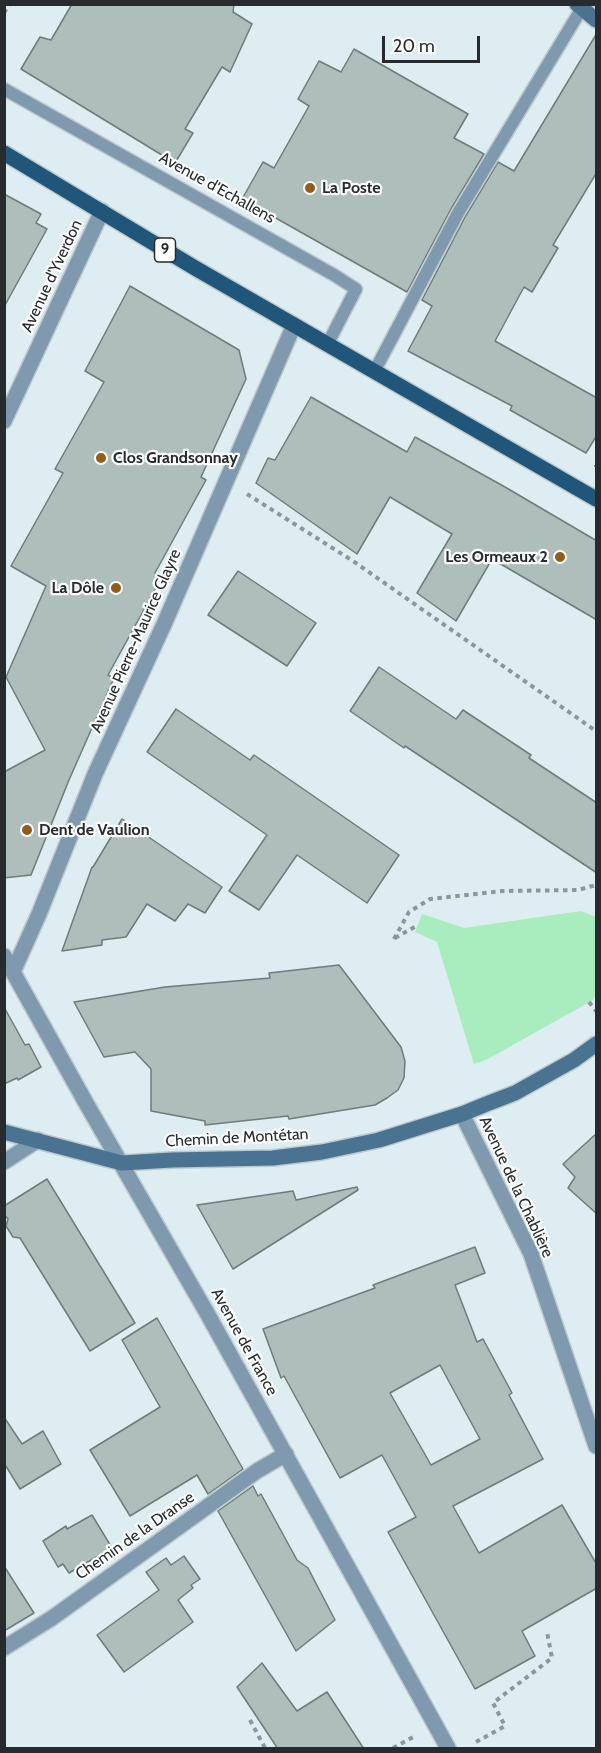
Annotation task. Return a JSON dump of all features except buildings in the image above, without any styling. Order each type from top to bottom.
[{"type":"main road","name":"9","points":[[4,153],[327,345],[597,499]]},
{"type":"street","points":[[580,6],[597,20]]},
{"type":"street","name":"Avenue d'Yverdon","points":[[4,421],[102,211]]},
{"type":"street","name":"Avenue Pierre-Maurice Glayre","points":[[14,972],[95,774],[165,622],[294,325]]},
{"type":"street","name":"Avenue de France","points":[[4,956],[286,1455],[448,1749]]},
{"type":"street","name":"Chemin de Montétan","points":[[4,1132],[122,1163],[273,1158],[322,1152],[380,1140],[462,1114],[515,1093],[574,1060],[597,1044]]},
{"type":"street","name":"Avenue de la Chablière","points":[[462,1114],[531,1254],[597,1446]]},
{"type":"street","points":[[4,1162],[38,1140]]},
{"type":"street","name":"Chemin de la Dranse","points":[[4,1648],[51,1618],[257,1471],[286,1455]]},
{"type":"lane","points":[[374,372],[458,213],[580,6]]},
{"type":"lane","name":"Avenue d'Echallens","points":[[4,89],[356,289],[327,345]]},
{"type":"path","points":[[4,13],[10,4]]},
{"type":"path","points":[[244,492],[352,561],[597,732]]},
{"type":"path","points":[[418,925],[394,939],[409,912],[429,899],[503,891],[578,890],[597,885]]},
{"type":"path","points":[[589,1002],[597,1011]]},
{"type":"path","points":[[476,1742],[505,1726],[493,1703],[552,1659],[547,1632]]},
{"type":"path","points":[[250,1720],[265,1749]]},
{"type":"path","points":[[393,1749],[416,1736]]},
{"type":"green space","points":[[581,911],[596,917],[596,995],[593,1000],[488,1059],[474,1064],[437,942],[415,932],[422,914],[464,928]]},
{"type":"place","name":"La Poste","points":[[310,188]]},
{"type":"place","name":"Clos Grandsonnay","points":[[101,458]]},
{"type":"place","name":"Les Ormeaux 2","points":[[560,557]]},
{"type":"place","name":"La Dôle","points":[[116,588]]},
{"type":"place","name":"Dent de Vaulion","points":[[27,830]]}]
